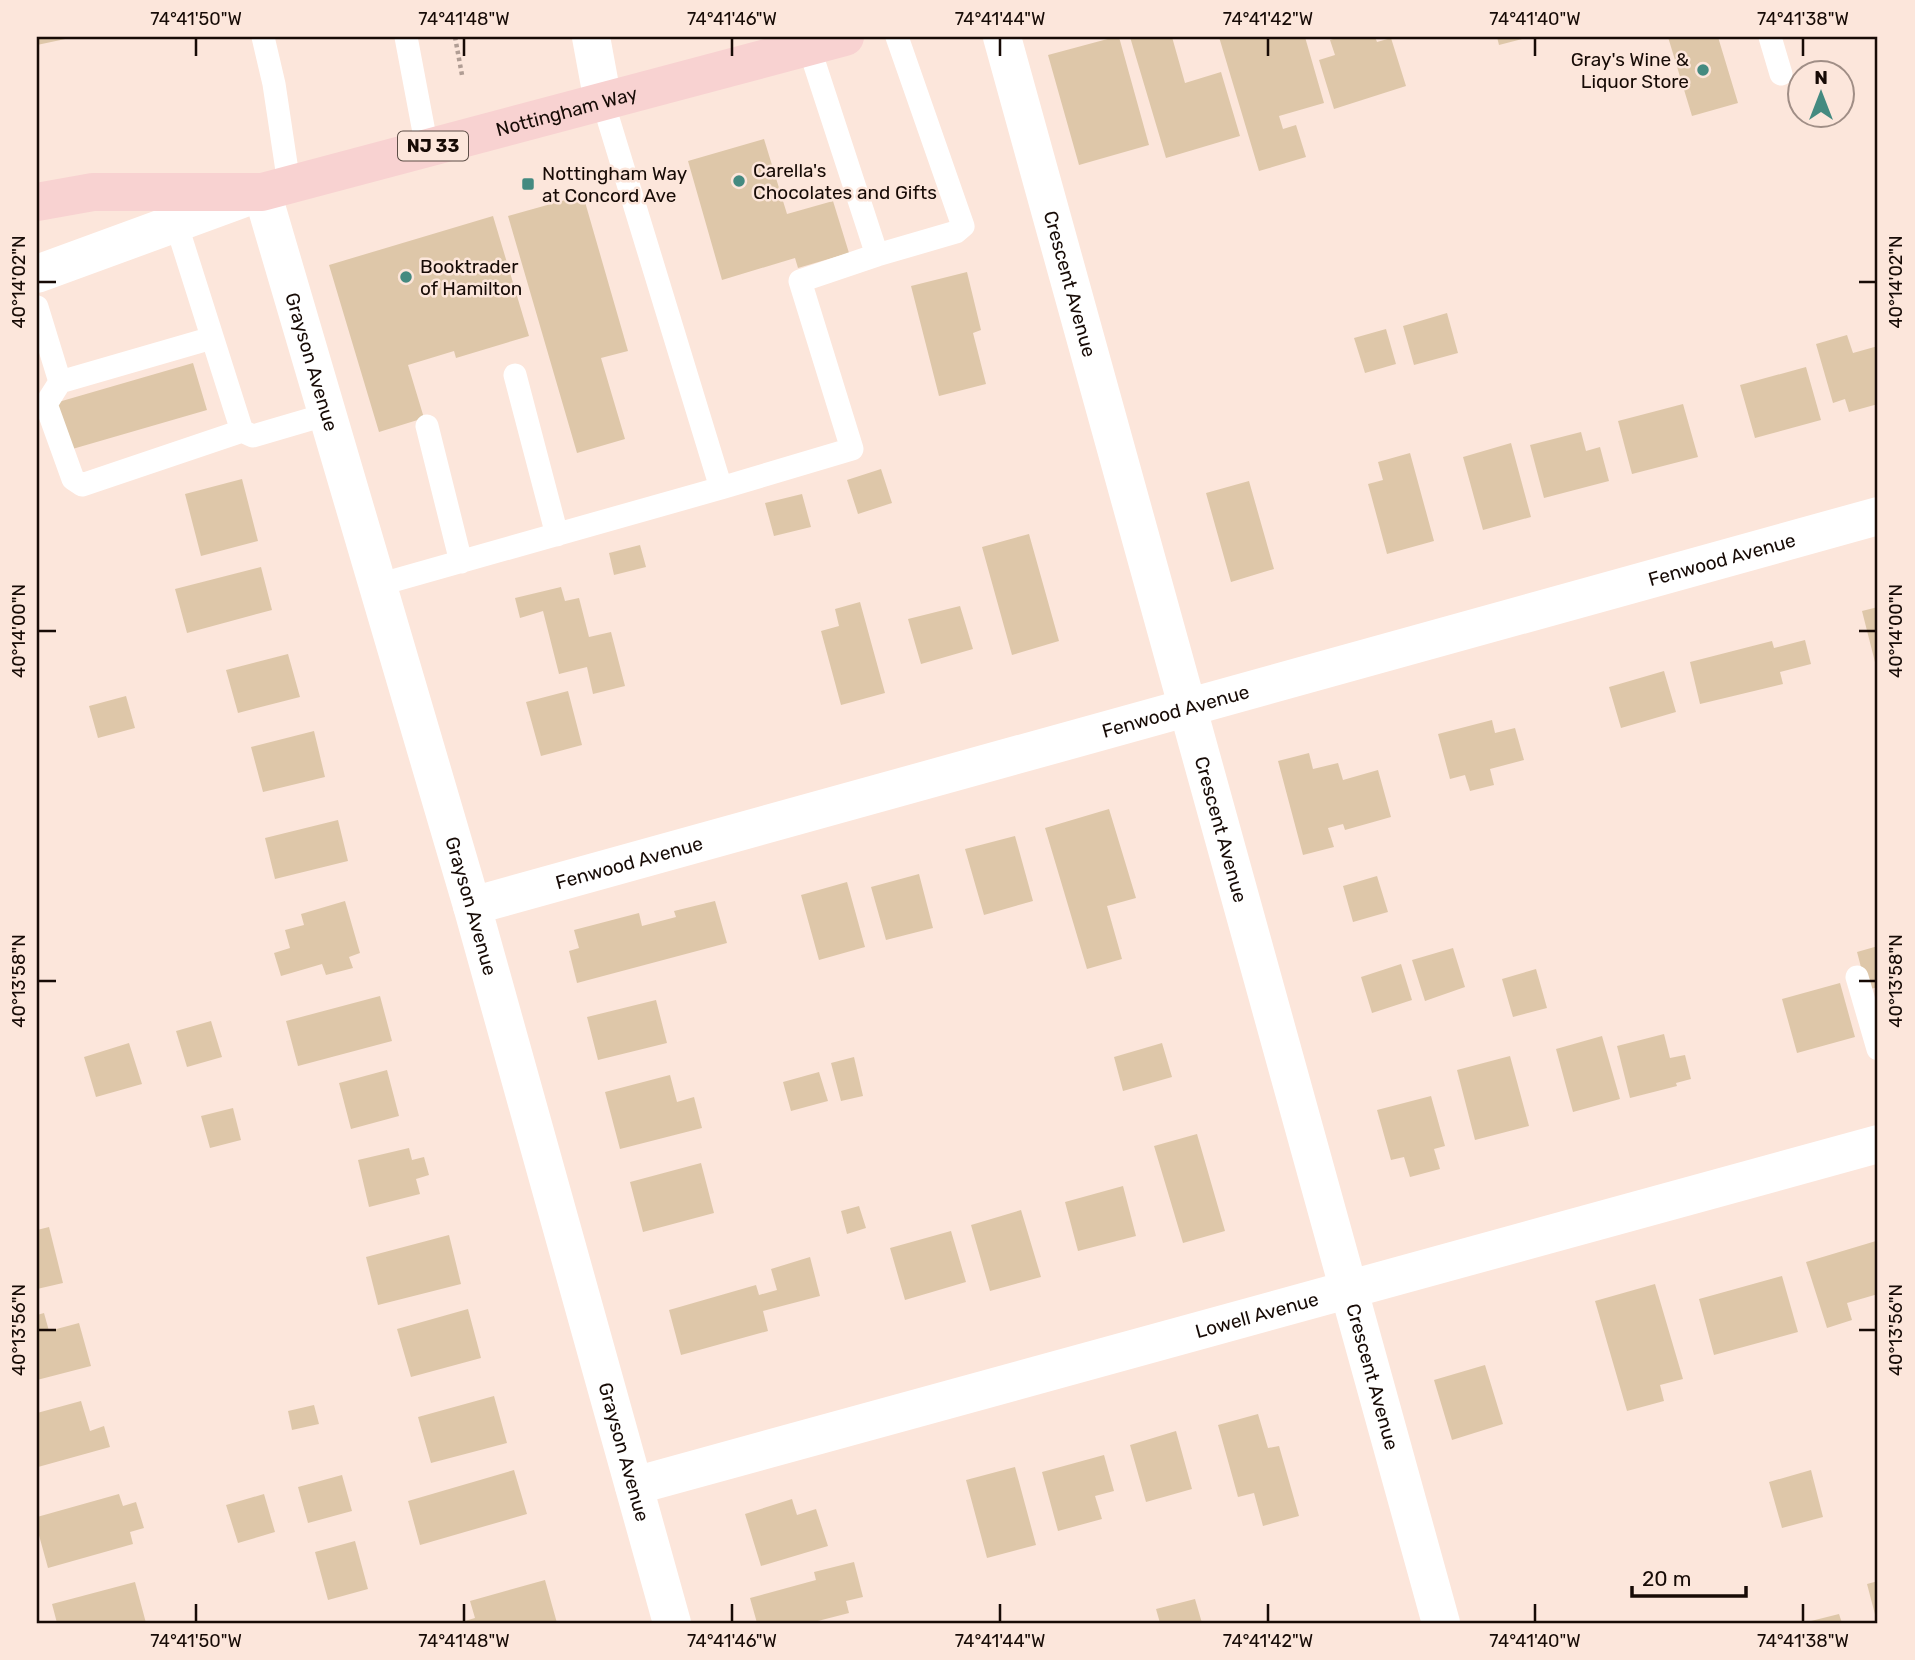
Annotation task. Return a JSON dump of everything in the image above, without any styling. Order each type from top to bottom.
[{"type":"main road","name":"Nottingham Way","points":[[37,202],[93,192],[276,188],[845,37]]},
{"type":"street","points":[[591,37],[603,102]]},
{"type":"street","name":"Crescent Avenue","points":[[1002,37],[1441,1623]]},
{"type":"street","points":[[37,274],[276,188]]},
{"type":"street","name":"Grayson Avenue","points":[[276,188],[328,414],[472,906],[672,1623]]},
{"type":"street","name":"Fenwood Avenue","points":[[472,906],[1878,516]]},
{"type":"street","name":"Lowell Avenue","points":[[634,1486],[1878,1144]]},
{"type":"lane","points":[[263,37],[274,84],[276,188]]},
{"type":"lane","points":[[406,37],[428,148]]},
{"type":"lane","points":[[378,585],[852,449],[800,281],[956,232],[963,226],[897,37]]},
{"type":"lane","points":[[1770,37],[1781,74]]},
{"type":"lane","points":[[809,47],[877,255]]},
{"type":"lane","points":[[603,102],[721,488]]},
{"type":"lane","points":[[176,223],[242,431]]},
{"type":"lane","points":[[37,307],[60,382]]},
{"type":"lane","points":[[212,338],[60,382],[46,404],[73,479],[82,485],[242,431],[253,436],[328,414]]},
{"type":"lane","points":[[515,375],[557,535]]},
{"type":"lane","points":[[427,426],[461,562]]},
{"type":"lane","points":[[1857,977],[1878,1049]]},
{"type":"path","points":[[455,37],[462,75]]},
{"type":"building","points":[[37,37],[70,37],[70,38],[37,45]]},
{"type":"building","points":[[1119,37],[1149,145],[1079,165],[1048,55]]},
{"type":"building","points":[[1130,37],[1172,37],[1185,83],[1221,72],[1240,136],[1166,158]]},
{"type":"building","points":[[1219,37],[1305,37],[1324,103],[1279,116],[1283,129],[1296,125],[1306,157],[1259,171]]},
{"type":"building","points":[[1339,37],[1375,37],[1377,42],[1391,38],[1406,86],[1334,109],[1319,60],[1335,55],[1330,40]]},
{"type":"building","points":[[1497,37],[1526,37],[1526,38],[1499,45]]},
{"type":"building","name":"Gray's Wine & Liquor Store","points":[[1668,37],[1718,37],[1738,103],[1692,116]]},
{"type":"building","points":[[764,139],[787,214],[833,201],[849,253],[798,268],[795,258],[722,280],[688,161]]},
{"type":"building","points":[[583,195],[628,351],[601,358],[625,439],[577,453],[508,216]]},
{"type":"building","points":[[493,216],[529,336],[456,358],[454,351],[408,365],[424,418],[379,432],[329,265]]},
{"type":"building","points":[[967,272],[981,330],[973,333],[986,384],[939,396],[911,286]]},
{"type":"building","points":[[1447,313],[1458,353],[1414,365],[1403,326]]},
{"type":"building","points":[[1386,329],[1396,364],[1365,373],[1354,338]]},
{"type":"building","points":[[1847,335],[1853,353],[1878,346],[1878,404],[1849,412],[1845,399],[1833,403],[1816,344]]},
{"type":"building","points":[[193,363],[207,410],[69,450],[55,403]]},
{"type":"building","points":[[1806,367],[1821,420],[1755,438],[1740,385]]},
{"type":"building","points":[[1683,404],[1698,457],[1632,474],[1618,421]]},
{"type":"building","points":[[1581,432],[1586,451],[1600,447],[1609,481],[1544,498],[1530,445]]},
{"type":"building","points":[[1511,443],[1531,517],[1483,530],[1463,457]]},
{"type":"building","points":[[1410,453],[1434,541],[1387,554],[1368,484],[1383,480],[1378,462]]},
{"type":"building","points":[[881,469],[892,503],[858,514],[847,480]]},
{"type":"building","points":[[242,479],[258,541],[201,556],[185,494]]},
{"type":"building","points":[[1249,481],[1274,569],[1231,582],[1206,493]]},
{"type":"building","points":[[802,494],[811,527],[774,536],[765,503]]},
{"type":"building","points":[[1029,534],[1059,641],[1012,655],[982,547]]},
{"type":"building","points":[[640,545],[646,567],[614,575],[609,553]]},
{"type":"building","points":[[261,567],[272,610],[187,633],[175,589]]},
{"type":"building","points":[[561,587],[565,601],[579,598],[589,637],[611,632],[625,686],[593,694],[587,667],[559,674],[543,611],[520,618],[515,598]]},
{"type":"building","points":[[860,602],[885,693],[841,705],[821,631],[839,626],[835,609]]},
{"type":"building","points":[[960,606],[973,649],[921,664],[908,619]]},
{"type":"building","points":[[1878,607],[1878,669],[1877,670],[1862,611]]},
{"type":"building","points":[[1805,640],[1811,664],[1780,672],[1783,684],[1700,704],[1690,662],[1772,641],[1774,648]]},
{"type":"building","points":[[288,654],[300,697],[238,713],[226,670]]},
{"type":"building","points":[[1664,671],[1676,712],[1621,728],[1609,687]]},
{"type":"building","points":[[568,691],[582,745],[541,756],[526,702]]},
{"type":"building","points":[[126,696],[135,728],[98,738],[89,706]]},
{"type":"building","points":[[1492,720],[1495,733],[1515,728],[1524,760],[1490,769],[1494,785],[1470,791],[1465,775],[1450,779],[1438,734]]},
{"type":"building","points":[[314,731],[325,777],[263,792],[251,747]]},
{"type":"building","points":[[1309,753],[1313,769],[1338,763],[1343,780],[1378,770],[1391,817],[1345,830],[1343,824],[1328,828],[1334,847],[1303,855],[1278,761]]},
{"type":"building","points":[[1109,809],[1136,898],[1107,906],[1122,959],[1087,969],[1045,828]]},
{"type":"building","points":[[338,820],[348,861],[275,879],[265,838]]},
{"type":"building","points":[[1015,836],[1033,901],[984,915],[965,849]]},
{"type":"building","points":[[919,874],[933,928],[886,940],[871,887]]},
{"type":"building","points":[[1377,876],[1388,912],[1353,922],[1343,886]]},
{"type":"building","points":[[847,882],[865,947],[819,960],[801,895]]},
{"type":"building","points":[[345,901],[360,953],[349,957],[353,968],[326,975],[322,964],[281,976],[274,953],[290,948],[285,930],[304,925],[301,914]]},
{"type":"building","points":[[715,901],[727,943],[577,983],[569,951],[579,948],[574,930],[639,913],[642,926],[676,917],[674,911]]},
{"type":"building","points":[[1878,946],[1878,987],[1867,990],[1857,952]]},
{"type":"building","points":[[1453,948],[1465,987],[1425,1001],[1412,960]]},
{"type":"building","points":[[1401,964],[1412,1000],[1372,1013],[1361,977]]},
{"type":"building","points":[[1536,969],[1547,1008],[1513,1017],[1502,979]]},
{"type":"building","points":[[1840,983],[1855,1037],[1797,1053],[1782,999]]},
{"type":"building","points":[[380,996],[392,1041],[298,1066],[286,1021]]},
{"type":"building","points":[[656,1000],[667,1043],[598,1060],[587,1017]]},
{"type":"building","points":[[211,1021],[222,1057],[187,1067],[176,1031]]},
{"type":"building","points":[[1664,1034],[1670,1058],[1685,1055],[1691,1079],[1676,1083],[1677,1086],[1630,1098],[1617,1046]]},
{"type":"building","points":[[1602,1036],[1620,1099],[1573,1112],[1556,1049]]},
{"type":"building","points":[[129,1043],[142,1084],[96,1097],[84,1057]]},
{"type":"building","points":[[1162,1043],[1172,1077],[1123,1091],[1114,1057]]},
{"type":"building","points":[[1510,1056],[1529,1126],[1475,1140],[1457,1070]]},
{"type":"building","points":[[854,1057],[863,1096],[841,1101],[831,1063]]},
{"type":"building","points":[[387,1070],[399,1116],[351,1129],[339,1083]]},
{"type":"building","points":[[819,1072],[828,1101],[791,1111],[783,1082]]},
{"type":"building","points":[[670,1075],[677,1102],[694,1097],[702,1128],[620,1149],[605,1092]]},
{"type":"building","points":[[1431,1096],[1445,1146],[1434,1149],[1440,1169],[1410,1177],[1404,1157],[1391,1160],[1377,1110]]},
{"type":"building","points":[[233,1108],[241,1140],[210,1148],[201,1116]]},
{"type":"building","points":[[1197,1134],[1225,1231],[1183,1243],[1154,1146]]},
{"type":"building","points":[[409,1148],[412,1160],[424,1157],[429,1175],[416,1179],[420,1194],[369,1207],[358,1160]]},
{"type":"building","points":[[701,1163],[714,1213],[643,1232],[630,1182]]},
{"type":"building","points":[[1123,1186],[1136,1236],[1078,1251],[1065,1202]]},
{"type":"building","points":[[859,1206],[866,1228],[847,1234],[841,1211]]},
{"type":"building","points":[[1021,1210],[1041,1277],[990,1291],[971,1225]]},
{"type":"building","points":[[49,1227],[63,1283],[37,1289],[37,1230]]},
{"type":"building","points":[[951,1231],[966,1282],[905,1300],[890,1248]]},
{"type":"building","points":[[449,1235],[461,1284],[378,1305],[366,1257]]},
{"type":"building","points":[[1876,1241],[1878,1294],[1847,1303],[1852,1320],[1827,1328],[1806,1262]]},
{"type":"building","points":[[810,1257],[820,1296],[763,1311],[768,1331],[681,1355],[669,1310],[756,1285],[759,1295],[777,1290],[771,1269]]},
{"type":"building","points":[[1782,1276],[1798,1332],[1714,1355],[1699,1299]]},
{"type":"building","points":[[1655,1284],[1683,1379],[1660,1385],[1664,1401],[1627,1411],[1595,1301]]},
{"type":"building","points":[[468,1309],[481,1358],[411,1377],[397,1329]]},
{"type":"building","points":[[44,1313],[49,1331],[79,1323],[91,1366],[37,1380],[37,1315]]},
{"type":"building","points":[[1485,1365],[1503,1424],[1452,1440],[1434,1380]]},
{"type":"building","points":[[494,1396],[507,1443],[431,1463],[418,1417]]},
{"type":"building","points":[[81,1401],[90,1431],[104,1426],[110,1447],[38,1467],[37,1413]]},
{"type":"building","points":[[314,1405],[319,1424],[292,1430],[288,1411]]},
{"type":"building","points":[[1258,1414],[1268,1448],[1279,1446],[1299,1516],[1263,1526],[1254,1493],[1238,1497],[1218,1425]]},
{"type":"building","points":[[1176,1431],[1192,1489],[1146,1502],[1130,1445]]},
{"type":"building","points":[[1104,1455],[1114,1491],[1095,1496],[1102,1519],[1058,1531],[1042,1472]]},
{"type":"building","points":[[1015,1467],[1036,1545],[987,1558],[966,1480]]},
{"type":"building","points":[[514,1470],[527,1514],[420,1545],[408,1501]]},
{"type":"building","points":[[1811,1470],[1823,1517],[1782,1528],[1769,1482]]},
{"type":"building","points":[[342,1475],[352,1511],[308,1523],[298,1487]]},
{"type":"building","points":[[119,1494],[123,1506],[136,1502],[144,1528],[130,1532],[133,1544],[48,1568],[37,1528],[37,1517]]},
{"type":"building","points":[[264,1494],[275,1532],[238,1543],[226,1505]]},
{"type":"building","points":[[792,1499],[797,1515],[816,1509],[828,1546],[761,1566],[745,1514]]},
{"type":"building","points":[[355,1541],[368,1589],[328,1600],[315,1552]]},
{"type":"building","points":[[854,1562],[863,1597],[846,1601],[849,1613],[810,1623],[757,1623],[750,1598],[816,1580],[814,1572]]},
{"type":"building","points":[[545,1580],[557,1623],[458,1623],[475,1618],[470,1601]]},
{"type":"building","points":[[1878,1581],[1878,1622],[1877,1622],[1867,1584]]},
{"type":"building","points":[[135,1582],[146,1623],[57,1623],[52,1604]]},
{"type":"building","points":[[1195,1599],[1202,1623],[1160,1623],[1156,1609]]},
{"type":"building","points":[[1839,1614],[1842,1623],[1807,1623],[1807,1622]]},
{"type":"place","name":"Gray's Wine & Liquor Store","points":[[1703,70]]},
{"type":"place","name":"Carella's Chocolates and Gifts","points":[[739,181]]},
{"type":"place","name":"Nottingham Way at Concord Ave","points":[[528,184]]},
{"type":"place","name":"Booktrader of Hamilton","points":[[406,277]]}]
